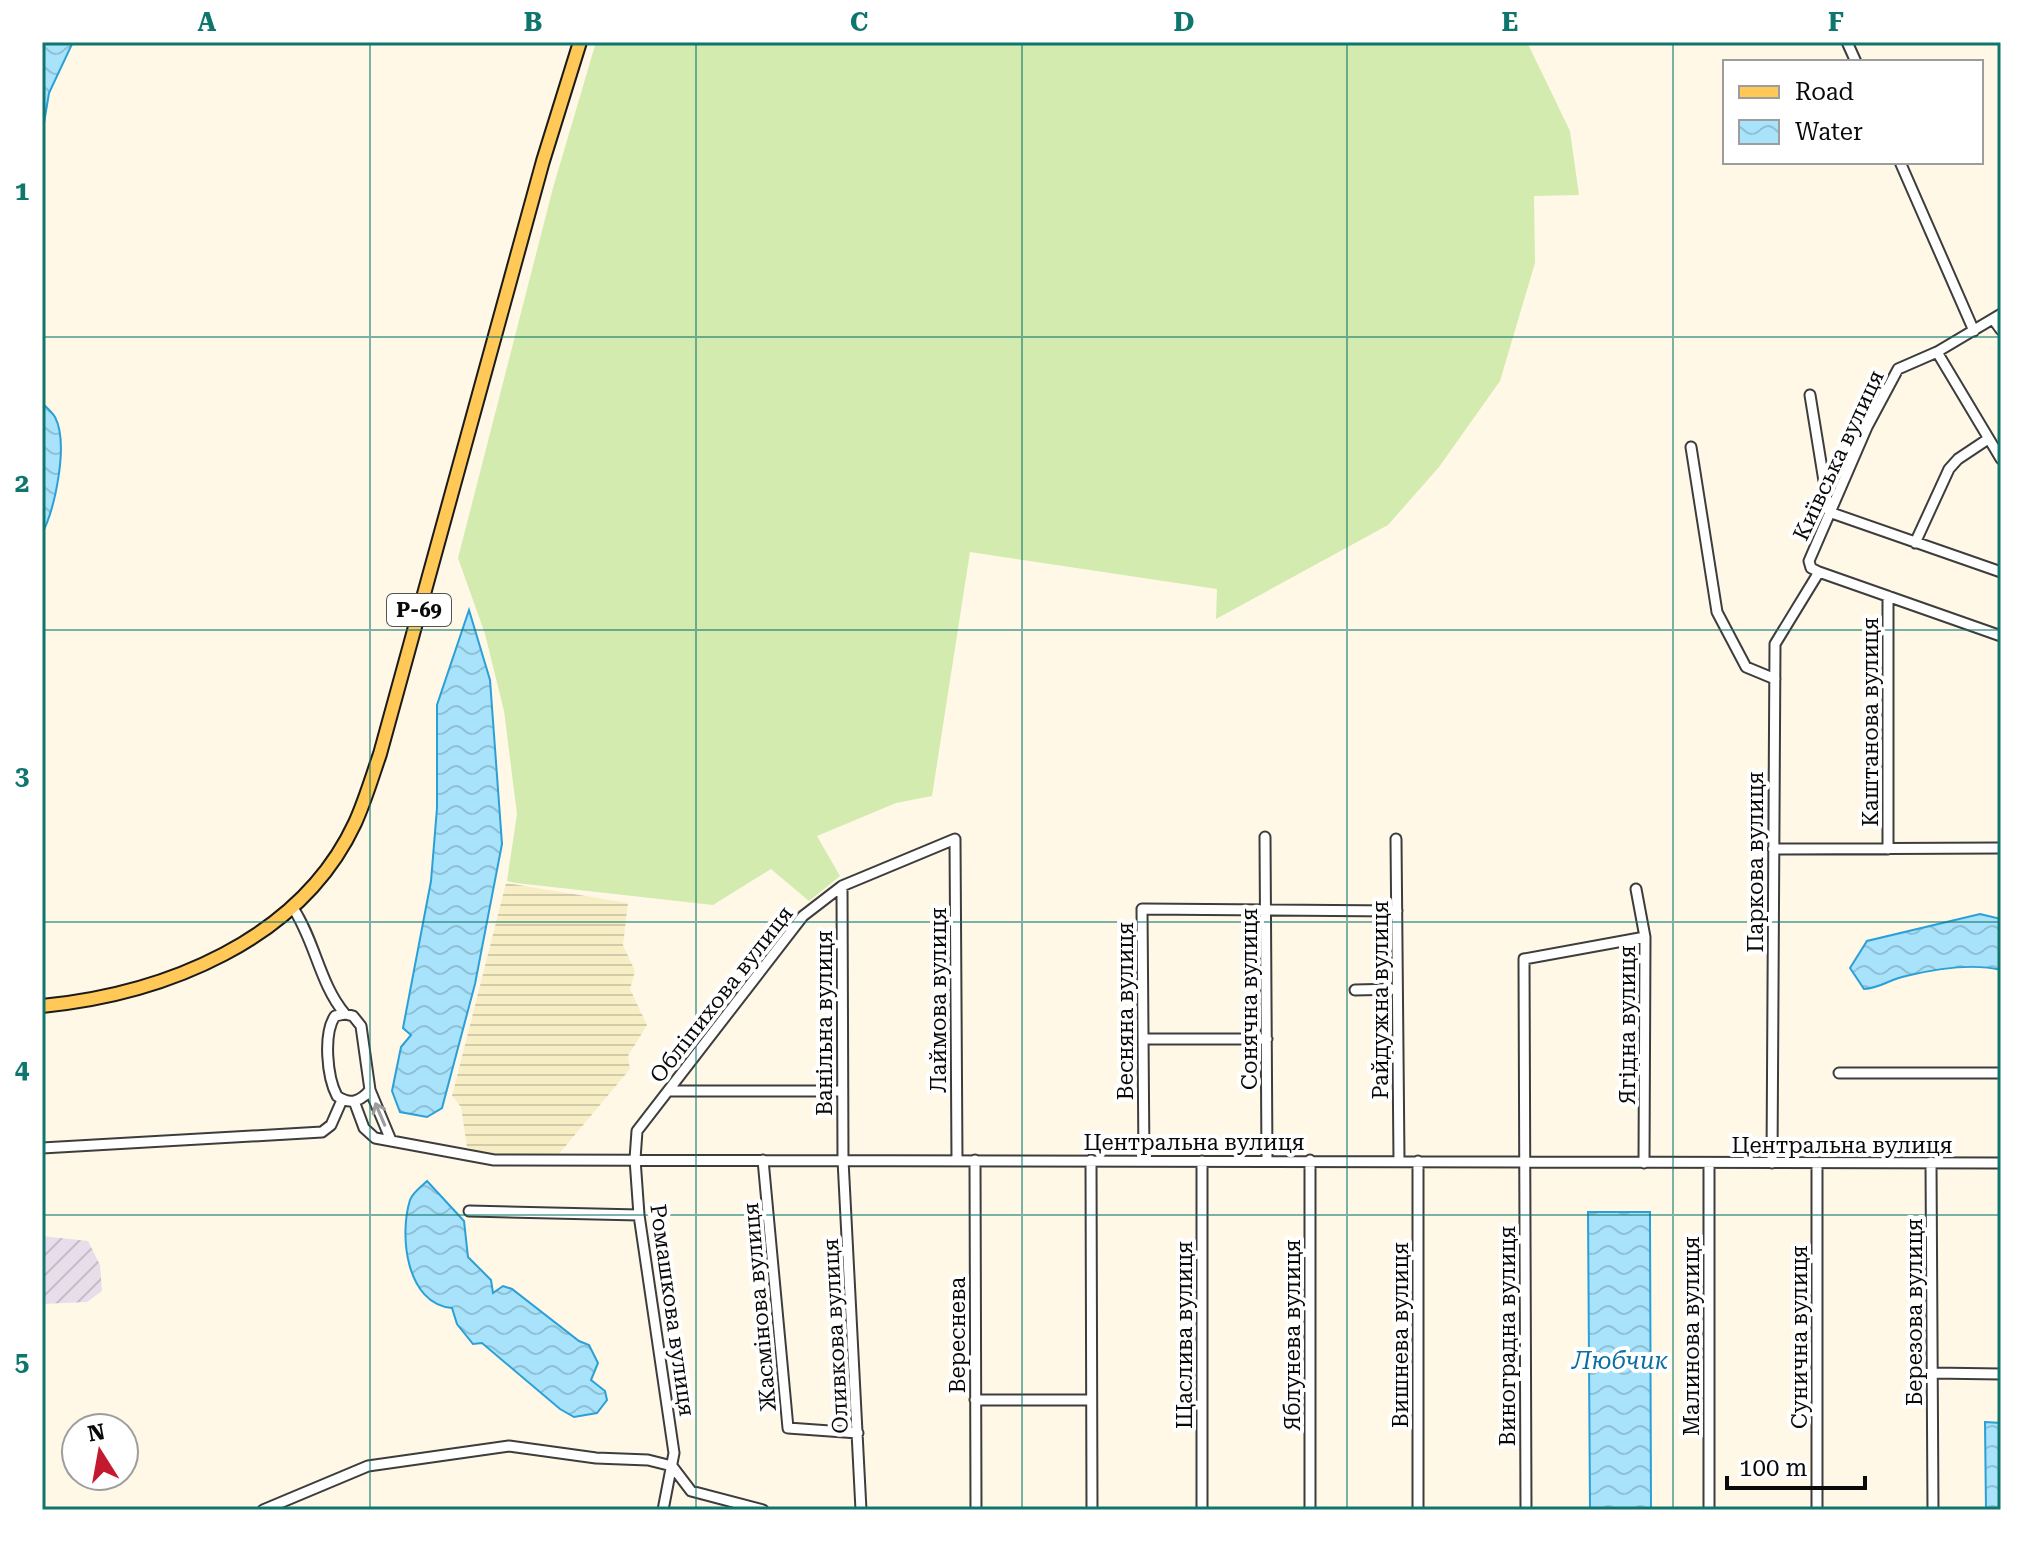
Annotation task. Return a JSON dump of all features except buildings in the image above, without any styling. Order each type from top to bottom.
[{"type":"main road","name":"Р-69","points":[[42,1006],[142,988],[232,950],[293,908],[321,876],[354,825],[375,768],[543,161],[580,42]]},
{"type":"street","points":[[1901,164],[1974,331]]},
{"type":"street","points":[[1997,316],[2001,330]]},
{"type":"street","name":"Київська вулиця","points":[[1819,572],[1811,568],[1809,561],[1877,405],[1898,369],[1937,352],[1997,316]]},
{"type":"street","points":[[1937,352],[2001,459]]},
{"type":"street","points":[[1810,395],[1829,512],[2001,572]]},
{"type":"street","points":[[1915,543],[1949,469],[1958,459],[1988,439]]},
{"type":"street","points":[[1691,447],[1705,515],[1717,612],[1746,667],[1775,679]]},
{"type":"street","points":[[1819,572],[2001,636]]},
{"type":"street","name":"Паркова вулиця","points":[[1772,1163],[1775,644],[1819,572]]},
{"type":"street","name":"Каштанова вулиця","points":[[1888,596],[1888,849]]},
{"type":"street","name":"Сонячна вулиця","points":[[1265,837],[1267,1160]]},
{"type":"street","name":"Обліпихова вулиця","points":[[635,1159],[637,1131],[784,936],[811,909],[842,886],[955,839]]},
{"type":"street","name":"Лаймова вулиця","points":[[955,839],[957,1160]]},
{"type":"street","name":"Райдужна вулиця","points":[[1396,839],[1399,1160]]},
{"type":"street","points":[[1773,849],[2001,848]]},
{"type":"street","name":"Ванільна вулиця","points":[[842,886],[843,1160]]},
{"type":"street","name":"Ягідна вулиця","points":[[1636,889],[1645,937],[1644,1163]]},
{"type":"street","points":[[293,908],[310,935],[340,1015]]},
{"type":"street","name":"Весняна вулиця","points":[[1144,1161],[1142,909],[1266,910]]},
{"type":"street","points":[[1266,910],[1397,911]]},
{"type":"street","name":"Виноградна вулиця","points":[[1526,1510],[1524,959],[1645,937]]},
{"type":"street","points":[[1355,990],[1397,989]]},
{"type":"street","points":[[340,1015],[353,1016],[361,1026],[370,1090],[390,1138]]},
{"type":"street","points":[[340,1015],[328,1031],[333,1089],[342,1100],[354,1101],[370,1090]]},
{"type":"street","points":[[1143,1039],[1267,1039]]},
{"type":"street","points":[[1839,1073],[2001,1073]]},
{"type":"street","points":[[669,1091],[842,1091]]},
{"type":"street","points":[[42,1148],[322,1132],[331,1125],[342,1100]]},
{"type":"street","points":[[354,1101],[369,1135],[390,1138]]},
{"type":"street","name":"Центральна вулиця","points":[[390,1138],[458,1156],[494,1160],[2001,1163]]},
{"type":"street","name":"Ромашкова вулиця","points":[[635,1159],[639,1215],[669,1401],[674,1453],[663,1510]]},
{"type":"street","name":"Жасмінова вулиця","points":[[763,1160],[788,1428],[858,1433]]},
{"type":"street","name":"Оливкова вулиця","points":[[843,1160],[861,1510]]},
{"type":"street","name":"Вереснева","points":[[975,1160],[976,1510]]},
{"type":"street","points":[[1091,1160],[1092,1510]]},
{"type":"street","name":"Яблунева вулиця","points":[[1310,1160],[1310,1510]]},
{"type":"street","name":"Щаслива вулиця","points":[[1202,1161],[1202,1510]]},
{"type":"street","name":"Вишнева вулиця","points":[[1418,1161],[1418,1510]]},
{"type":"street","name":"Березова вулиця","points":[[1931,1162],[1933,1510]]},
{"type":"street","name":"Малинова вулиця","points":[[1709,1163],[1709,1510]]},
{"type":"street","name":"Сунична вулиця","points":[[1817,1164],[1817,1510]]},
{"type":"street","points":[[469,1211],[639,1215]]},
{"type":"street","points":[[1932,1373],[2001,1374]]},
{"type":"street","points":[[975,1400],[1091,1400]]},
{"type":"street","points":[[263,1510],[368,1466],[509,1446],[528,1446],[596,1458],[648,1460],[672,1466],[691,1491],[763,1510]]},
{"type":"shaded area","points":[[506,883],[628,903],[623,945],[635,971],[630,989],[647,1025],[628,1056],[630,1069],[558,1155],[486,1155],[467,1147],[461,1107],[452,1096]]},
{"type":"shaded area","points":[[42,1236],[88,1241],[100,1265],[102,1291],[87,1302],[42,1304]]},
{"type":"green space","points":[[596,42],[1527,42],[1570,131],[1579,195],[1534,196],[1535,263],[1500,381],[1439,467],[1388,525],[1216,619],[1217,589],[970,552],[932,796],[896,803],[817,836],[840,876],[809,901],[771,869],[713,905],[516,883],[507,881],[517,814],[504,711],[485,634],[458,558],[553,188]]},
{"type":"water","points":[[42,42],[73,42],[49,93],[42,135]]},
{"type":"water","points":[[42,403],[55,417],[61,443],[56,493],[42,534]]},
{"type":"water","points":[[469,610],[490,680],[502,844],[475,984],[442,1108],[427,1117],[400,1112],[392,1091],[401,1047],[411,1035],[403,1028],[431,881],[437,808],[437,705]]},
{"type":"water","points":[[1980,914],[2001,919],[2001,970],[1978,967],[1941,969],[1900,977],[1864,989],[1850,968],[1867,941]]},
{"type":"water","points":[[427,1181],[464,1221],[468,1257],[491,1280],[493,1293],[503,1286],[512,1289],[579,1341],[589,1345],[598,1363],[591,1380],[605,1391],[607,1400],[597,1413],[574,1417],[560,1409],[482,1343],[473,1344],[457,1324],[452,1308],[437,1304],[424,1294],[410,1266],[405,1231],[410,1200]]},
{"type":"water","name":"Любчик","points":[[1588,1212],[1650,1212],[1651,1510],[1590,1510]]},
{"type":"water","points":[[1985,1422],[2001,1423],[2001,1510],[1986,1510]]}]
